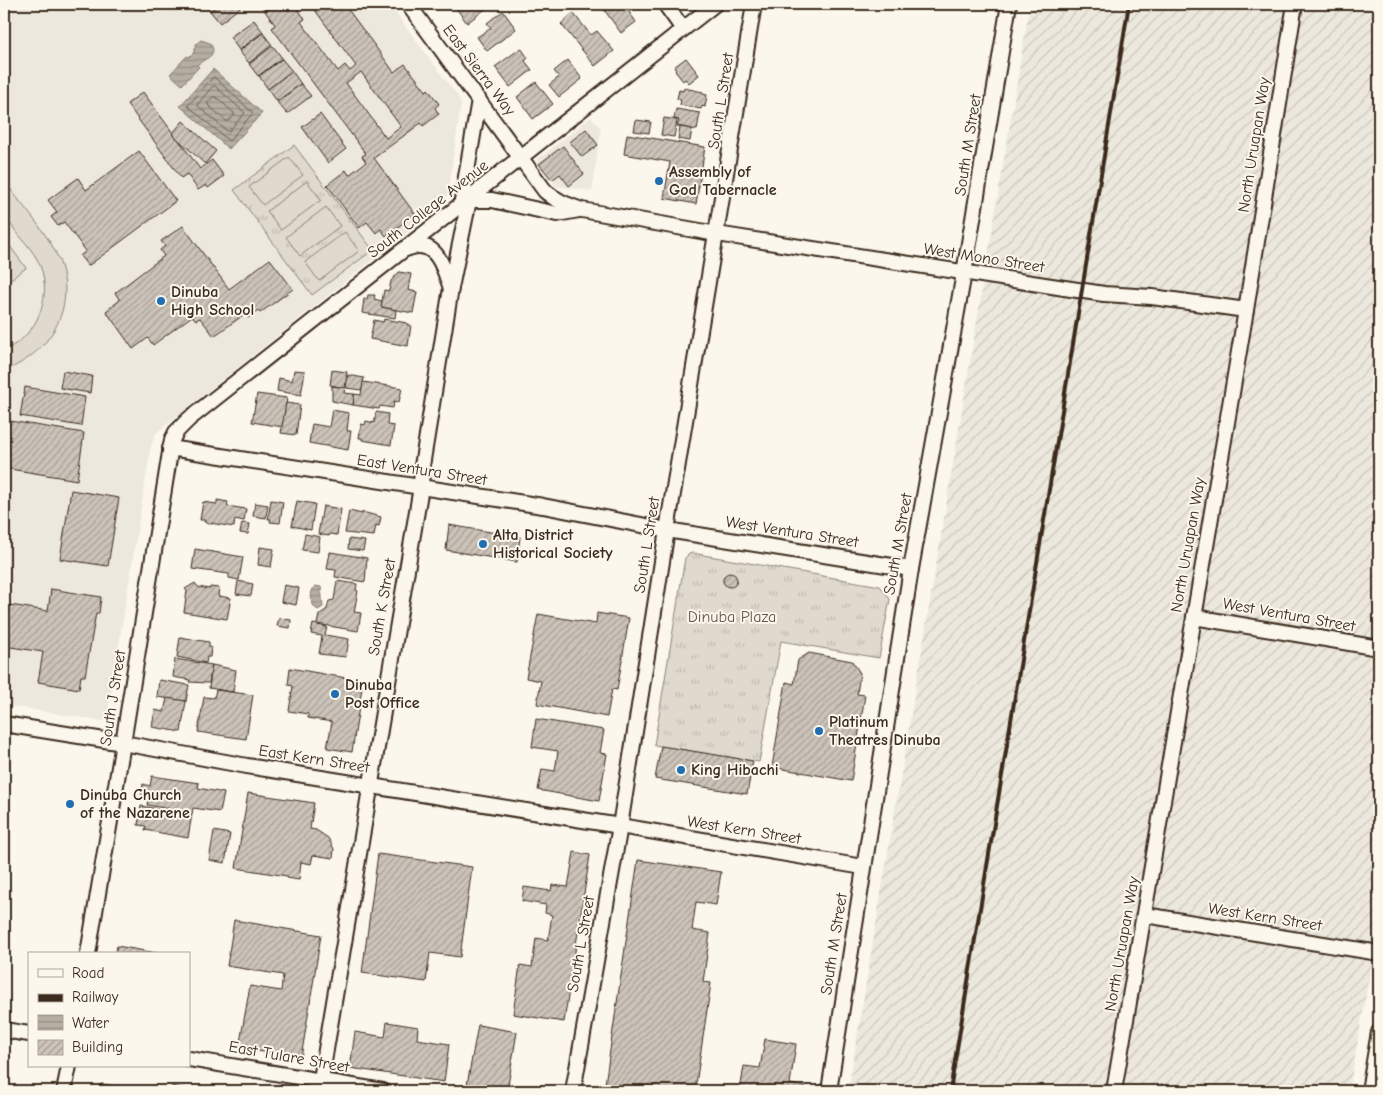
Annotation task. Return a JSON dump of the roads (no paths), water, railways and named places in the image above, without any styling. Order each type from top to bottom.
[{"type":"street","name":"East Sierra Way","points":[[408,4],[551,197],[565,205],[582,210]]},
{"type":"street","points":[[665,4],[683,29]]},
{"type":"street","name":"South College Avenue","points":[[170,448],[176,432],[189,420],[715,4]]},
{"type":"street","name":"South L Street","points":[[573,1091],[620,826],[754,4]]},
{"type":"street","name":"South M Street","points":[[829,1091],[911,569],[964,273],[1009,4]]},
{"type":"street","name":"North Uruapan Way","points":[[1114,1091],[1246,310],[1295,4]]},
{"type":"street","name":"South K Street","points":[[319,1086],[421,487],[479,100]]},
{"type":"street","points":[[465,203],[492,200],[557,214],[582,210]]},
{"type":"street","name":"West Mono Street","points":[[582,210],[717,234],[1096,293],[1152,297],[1246,310]]},
{"type":"street","points":[[405,250],[418,246],[434,253],[451,288]]},
{"type":"street","name":"East Ventura Street","points":[[170,448],[543,506],[667,530]]},
{"type":"street","name":"South J Street","points":[[88,952],[170,448]]},
{"type":"street","name":"West Ventura Street","points":[[667,530],[911,569]]},
{"type":"street","name":"West Ventura Street","points":[[1194,617],[1379,648]]},
{"type":"street","name":"East Kern Street","points":[[4,724],[123,743],[247,766],[620,826]]},
{"type":"street","name":"West Kern Street","points":[[620,826],[863,867]]},
{"type":"street","name":"West Kern Street","points":[[1145,915],[1379,953]]},
{"type":"street","points":[[4,1030],[28,1034]]},
{"type":"street","points":[[1369,1091],[1379,1032]]},
{"type":"street","name":"East Tulare Street","points":[[190,1058],[319,1086],[383,1091]]},
{"type":"street","points":[[64,1091],[69,1068]]},
{"type":"water","points":[[201,40],[210,43],[213,51],[212,54],[197,65],[199,67],[182,85],[170,74],[187,56],[189,57],[194,52],[196,44]]},
{"type":"water","points":[[213,69],[262,113],[229,149],[180,106]]},
{"type":"water","points":[[315,586],[321,587],[323,607],[318,610],[313,605],[311,598]]},
{"type":"railway","points":[[950,1091],[1129,4]]},
{"type":"place","name":"Assembly of God Tabernacle","points":[[659,181]]},
{"type":"place","name":"Dinuba High School","points":[[161,301]]},
{"type":"place","name":"Alta District Historical Society","points":[[483,544]]},
{"type":"place","name":"Dinuba Post Office","points":[[335,694]]},
{"type":"place","name":"Platinum Theatres Dinuba","points":[[819,731]]},
{"type":"place","name":"King Hibachi","points":[[681,770]]},
{"type":"place","name":"Dinuba Church of the Nazarene","points":[[70,804]]},
{"type":"park label","name":"Dinuba Plaza","points":[[732,617]]}]
